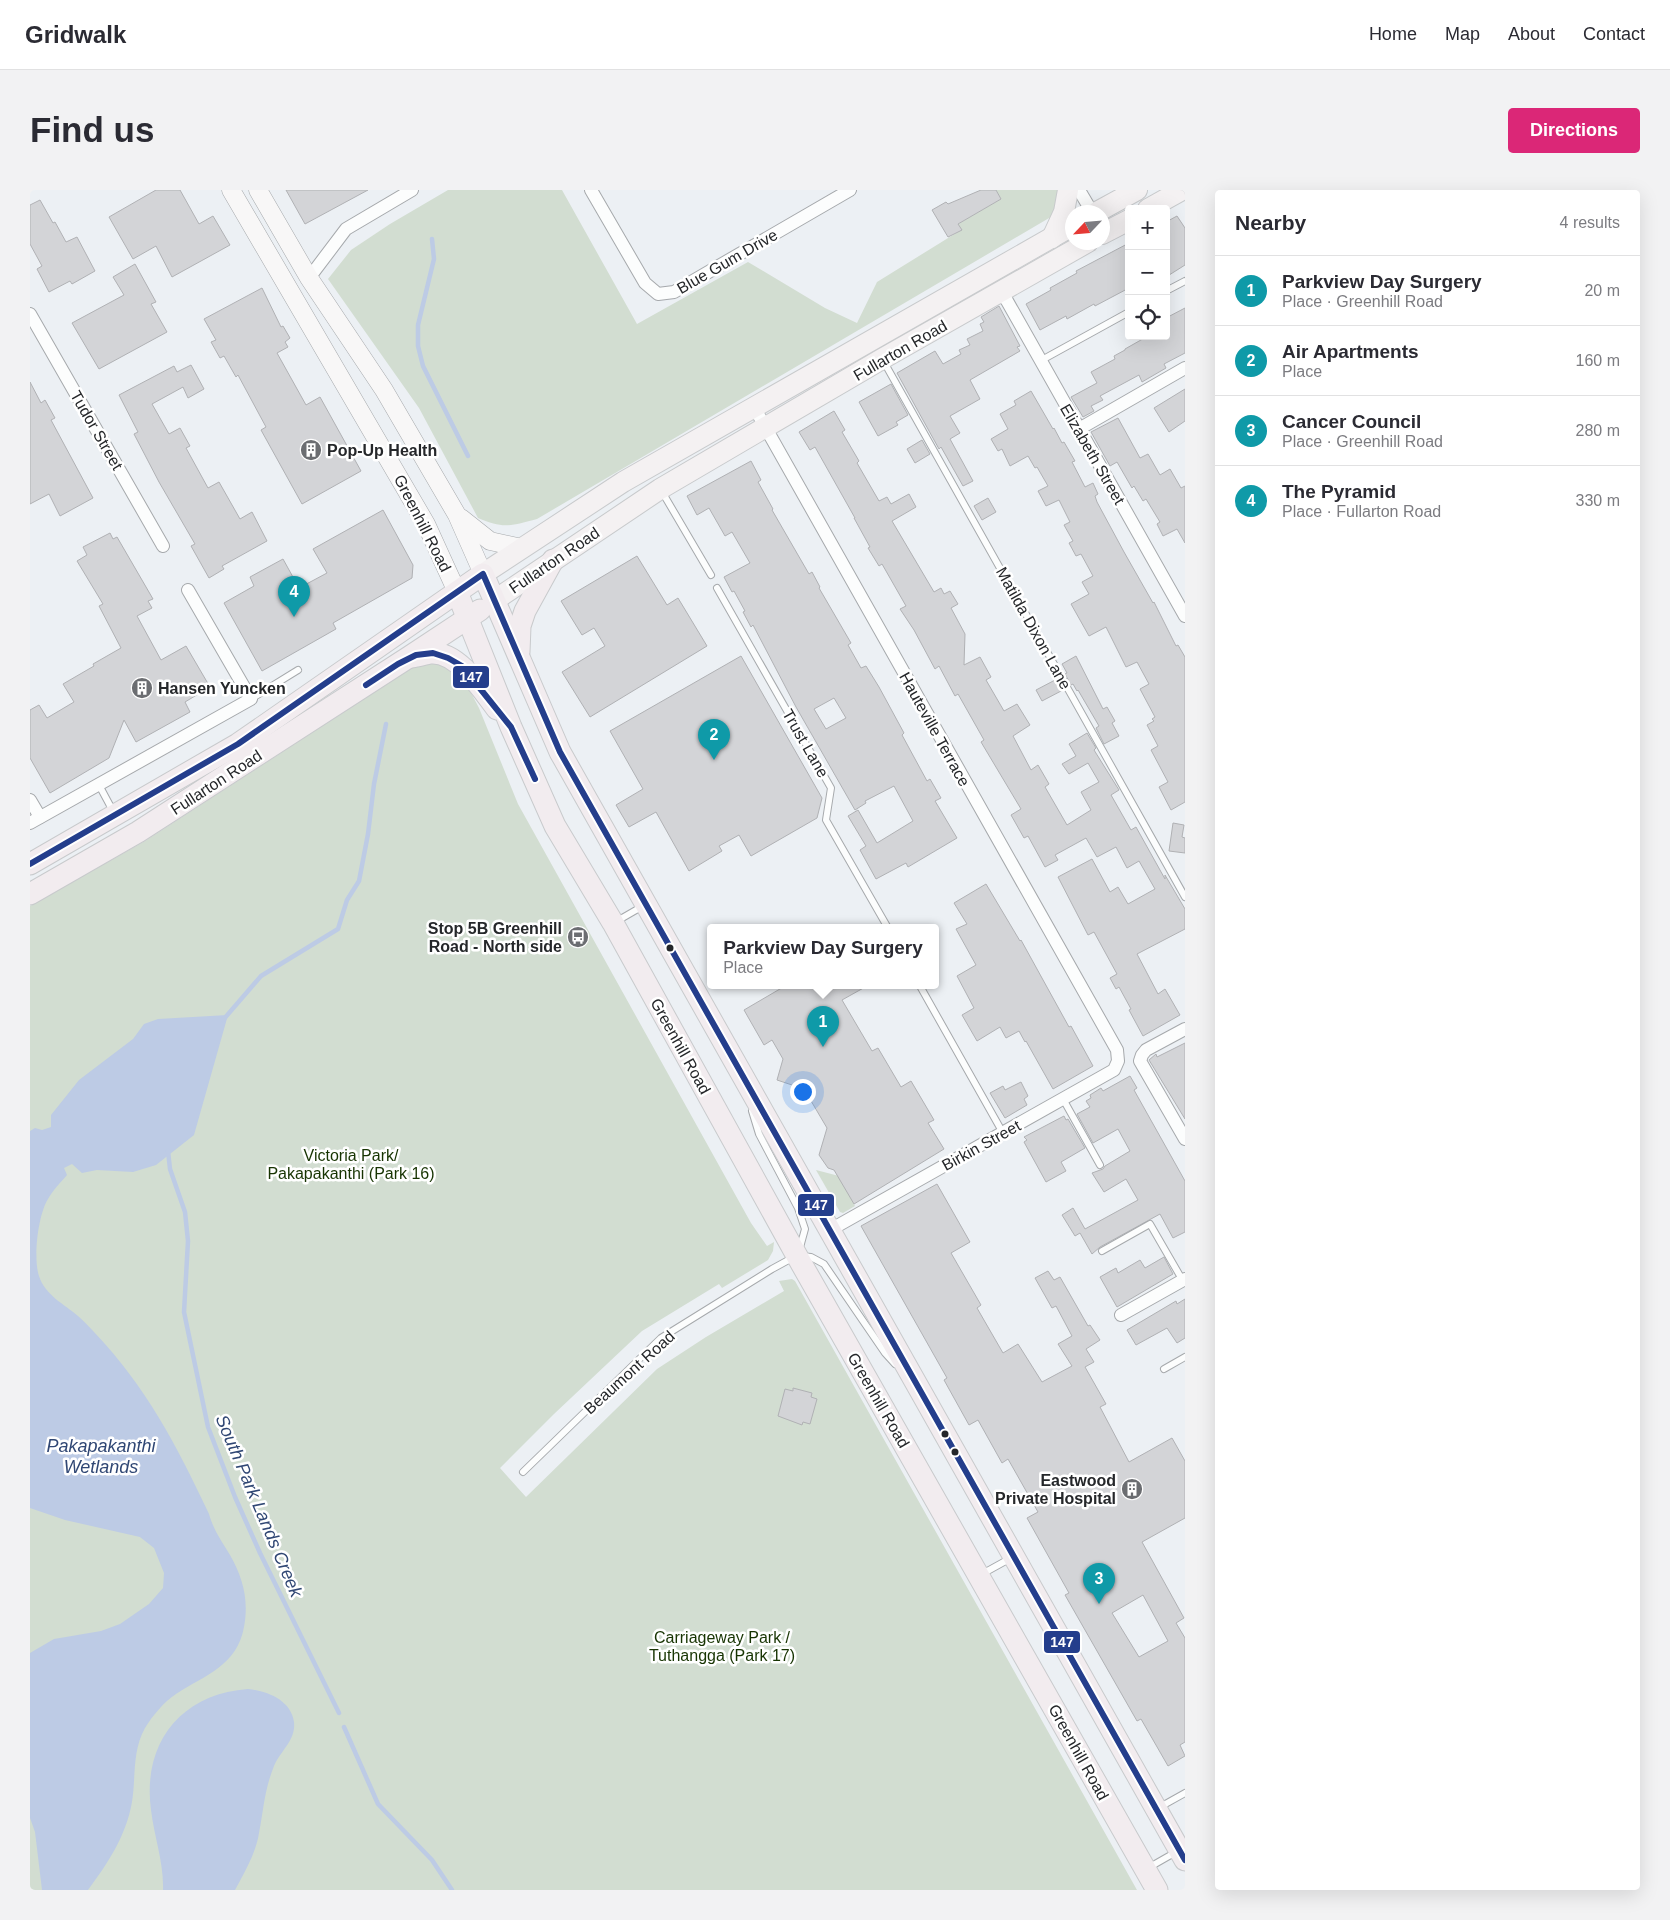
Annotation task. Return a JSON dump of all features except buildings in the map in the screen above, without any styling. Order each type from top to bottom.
[{"type":"highway","points":[[518,654],[520,626],[538,586],[553,560]]},
{"type":"highway","name":"Fullarton Road","points":[[30,864],[238,744],[484,574]]},
{"type":"highway","name":"Greenhill Road","points":[[484,574],[560,752],[1182,1855]]},
{"type":"highway","name":"Greenhill Road","points":[[457,592],[511,727],[556,826],[613,923],[797,1256],[1158,1890]]},
{"type":"highway","name":"Fullarton Road","points":[[30,894],[138,832],[495,600]]},
{"type":"highway","points":[[410,657],[433,653],[462,666],[511,727]]},
{"type":"main road","name":"Greenhill Road","points":[[232,190],[416,506],[457,592]]},
{"type":"main road","name":"Greenhill Road","points":[[258,190],[309,278],[384,390],[457,515],[484,574]]},
{"type":"main road","points":[[1052,238],[1064,212],[1068,190]]},
{"type":"main road","points":[[1110,205],[1137,190]]},
{"type":"main road","points":[[1155,205],[1182,190]]},
{"type":"main road","points":[[1110,230],[1125,222]]},
{"type":"main road","name":"Fullarton Road","points":[[484,574],[623,482],[1065,230]]},
{"type":"main road","name":"Fullarton Road","points":[[495,600],[660,489],[882,359],[1074,250]]},
{"type":"main road","points":[[457,515],[490,541],[522,548]]},
{"type":"street","points":[[309,278],[346,229],[412,190]]},
{"type":"street","name":"Blue Gum Drive","points":[[591,190],[645,283],[658,294],[674,292],[850,190]]},
{"type":"street","points":[[1079,190],[1088,205]]},
{"type":"street","points":[[1113,190],[1131,190]]},
{"type":"street","name":"Elizabeth Street","points":[[1002,292],[1185,616]]},
{"type":"street","name":"Tudor Street","points":[[30,314],[163,546]]},
{"type":"street","points":[[1079,429],[1185,368]]},
{"type":"street","name":"Hauteville Terrace","points":[[754,407],[1117,1050]]},
{"type":"street","points":[[30,800],[35,820],[251,699],[188,590]]},
{"type":"street","points":[[1185,1029],[1146,1050],[1140,1061],[1185,1139]]},
{"type":"street","name":"Birkin Street","points":[[830,1230],[1114,1070],[1118,1061],[1117,1050]]},
{"type":"street","points":[[1121,1315],[1184,1282]]},
{"type":"lane","points":[[1170,289],[1185,281]]},
{"type":"lane","points":[[1040,361],[1125,314]]},
{"type":"lane","name":"Matilda Dixon Lane","points":[[882,359],[1185,897]]},
{"type":"lane","points":[[660,489],[710,576]]},
{"type":"lane","name":"Trust Lane","points":[[717,588],[832,788],[826,820],[886,924]]},
{"type":"lane","points":[[251,699],[298,670]]},
{"type":"lane","points":[[98,785],[116,816]]},
{"type":"lane","points":[[613,923],[646,904]]},
{"type":"lane","points":[[922,989],[1003,1133]]},
{"type":"lane","points":[[739,1069],[759,1134],[798,1208],[805,1229],[803,1242],[797,1256],[811,1257],[824,1264],[885,1353],[923,1395]]},
{"type":"lane","points":[[1063,1099],[1100,1165]]},
{"type":"lane","points":[[1102,1251],[1150,1224],[1184,1282]]},
{"type":"lane","name":"Beaumont Road","points":[[523,1472],[661,1338],[772,1269],[797,1256]]},
{"type":"lane","points":[[1164,1369],[1185,1357]]},
{"type":"lane","points":[[980,1576],[1014,1556]]},
{"type":"lane","points":[[1157,1809],[1185,1793]]},
{"type":"lane","points":[[1146,1870],[1182,1855]]},
{"type":"green space","points":[[448,190],[562,190],[637,324],[748,262],[825,308],[857,323],[877,282],[961,230],[958,224],[1001,199],[996,190],[1061,190],[1061,211],[537,519],[501,525],[478,518],[419,408],[328,279],[351,250],[390,224]]},
{"type":"green space","name":"Victoria Park/ Pakapakanthi (Park 16)","points":[[441,662],[457,672],[468,687],[479,708],[518,804],[751,1223],[767,1246],[774,1242],[773,1251],[768,1260],[722,1288],[719,1284],[642,1331],[500,1468],[526,1497],[657,1369],[706,1337],[784,1291],[779,1281],[792,1279],[795,1281],[1137,1890],[30,1890],[30,906],[145,841],[418,664]]},
{"type":"green space","points":[[816,1170],[839,1176],[855,1206],[843,1213],[840,1212]]},
{"type":"water","name":"Pakapakanthi Wetlands","points":[[228,1015],[194,1135],[156,1165],[133,1172],[97,1170],[82,1173],[72,1164],[64,1168],[67,1175],[44,1206],[39,1226],[36,1259],[39,1276],[46,1289],[82,1320],[113,1353],[145,1396],[173,1441],[215,1530],[238,1572],[245,1598],[244,1627],[240,1640],[227,1660],[208,1675],[172,1697],[159,1709],[145,1728],[138,1746],[132,1802],[121,1838],[88,1890],[42,1890],[35,1832],[30,1818],[30,1653],[54,1639],[101,1631],[120,1624],[149,1604],[163,1588],[164,1573],[154,1548],[140,1537],[65,1520],[30,1508],[30,1131],[35,1128],[42,1130],[51,1127],[51,1115],[79,1080],[133,1039],[144,1024],[158,1019]]},
{"type":"water","points":[[248,1689],[263,1692],[283,1702],[292,1714],[294,1728],[290,1740],[274,1766],[266,1792],[257,1840],[246,1870],[235,1890],[163,1890],[162,1870],[151,1810],[150,1786],[153,1764],[160,1744],[171,1727],[185,1712],[203,1701],[224,1693]]},
{"type":"waterway","name":"South Park Lands Creek","points":[[432,239],[434,259],[418,325],[418,346],[423,366],[468,456]]},
{"type":"waterway","name":"South Park Lands Creek","points":[[223,1020],[261,976],[338,929],[347,900],[359,881],[368,834],[374,784],[386,724]]},
{"type":"waterway","name":"South Park Lands Creek","points":[[168,1151],[170,1169],[185,1212],[188,1241],[184,1312],[208,1427],[235,1497],[260,1553],[339,1713]]},
{"type":"waterway","name":"South Park Lands Creek","points":[[344,1727],[378,1804],[432,1860],[452,1890]]},
{"type":"transit line","name":"147","points":[[30,864],[238,744],[483,574],[560,752],[1185,1860]]},
{"type":"transit line","name":"147","points":[[366,685],[398,664],[416,655],[433,653],[448,658],[462,666],[511,727],[535,779]]},
{"type":"place","name":"Pop-Up Health","points":[[311,450]]},
{"type":"place","name":"The Pyramid","points":[[294,617]]},
{"type":"place","name":"Hansen Yuncken","points":[[142,688]]},
{"type":"place","name":"Air Apartments","points":[[714,760]]},
{"type":"place","name":"Stop 5B Greenhill Road - North side","points":[[578,937]]},
{"type":"place","name":"Parkview Day Surgery","points":[[823,1047]]},
{"type":"place","name":"Eastwood Private Hospital","points":[[1132,1489]]},
{"type":"place","name":"Cancer Council","points":[[1099,1604]]},
{"type":"park label","name":"Carriageway Park / Tuthangga (Park 17)","points":[[722,1646]]}]
